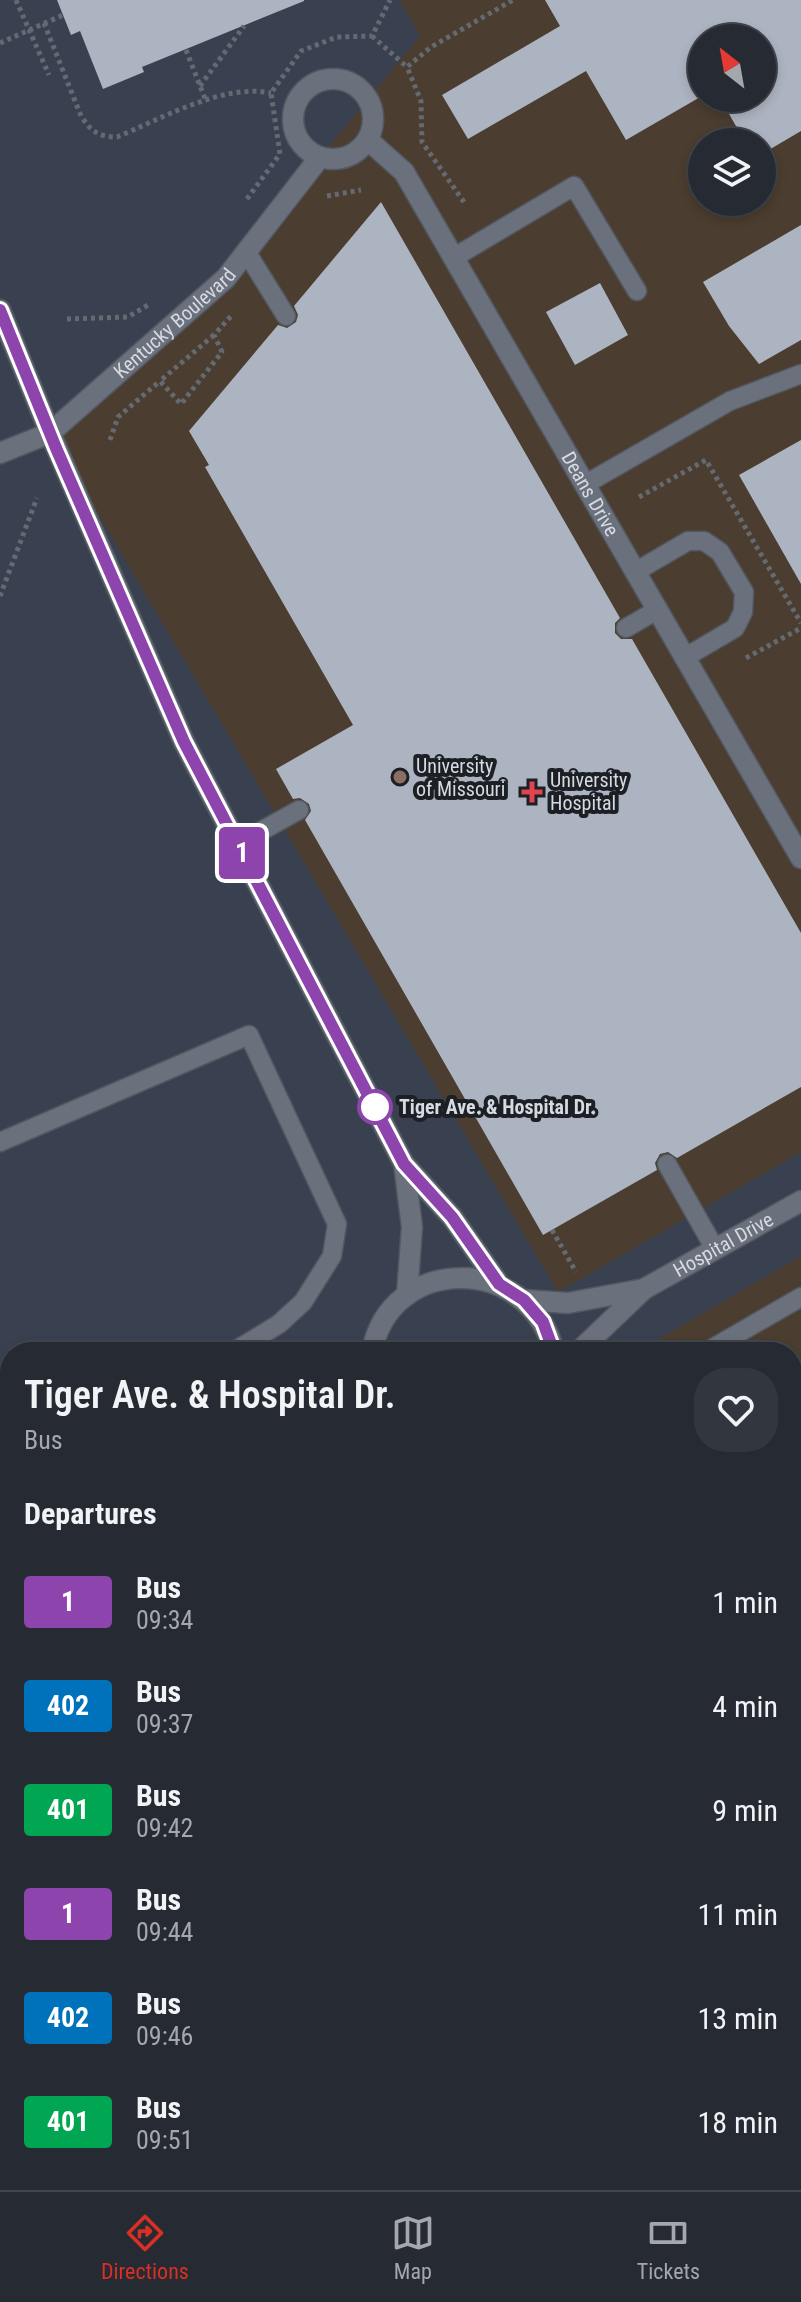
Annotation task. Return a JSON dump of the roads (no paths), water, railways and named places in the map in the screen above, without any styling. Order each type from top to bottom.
[{"type":"street","points":[[321,80],[347,80],[358,86],[368,97],[373,110],[374,124],[368,140],[351,156],[337,160],[311,153],[300,144],[294,132],[293,119],[300,95],[321,80]]},
{"type":"street","name":"Deans Drive","points":[[368,140],[404,172],[801,858]]},
{"type":"street","name":"Kentucky Boulevard","points":[[0,453],[50,433],[226,278],[320,157]]},
{"type":"street","points":[[0,310],[184,742],[404,1164],[452,1217],[499,1284]]},
{"type":"street","points":[[404,1164],[412,1227],[407,1295]]},
{"type":"street","name":"Hospital Drive","points":[[588,1342],[644,1289],[801,1201]]},
{"type":"street","points":[[375,1342],[385,1319],[407,1295],[436,1281],[468,1277],[499,1284],[524,1300],[543,1322],[550,1342]]},
{"type":"street","name":"Hospital Drive","points":[[524,1300],[568,1303],[644,1289]]},
{"type":"lane","points":[[453,258],[574,186],[637,291]]},
{"type":"lane","points":[[247,253],[286,316]]},
{"type":"lane","points":[[584,485],[730,401],[801,374]]},
{"type":"lane","points":[[635,572],[688,541],[704,541],[720,552],[744,592],[743,612],[735,628],[684,658]]},
{"type":"lane","points":[[626,628],[657,610]]},
{"type":"lane","points":[[238,844],[299,810]]},
{"type":"lane","points":[[0,1142],[249,1035],[337,1224],[332,1256],[303,1302],[279,1324],[249,1342]]},
{"type":"lane","points":[[667,1164],[715,1249]]},
{"type":"lane","points":[[723,1342],[801,1297]]},
{"type":"place","name":"University of Missouri","points":[[400,777]]},
{"type":"place","name":"University Hospital","points":[[532,792]]},
{"type":"place","name":"Tiger Ave. & Hospital Dr.","points":[[375,1107]]}]
